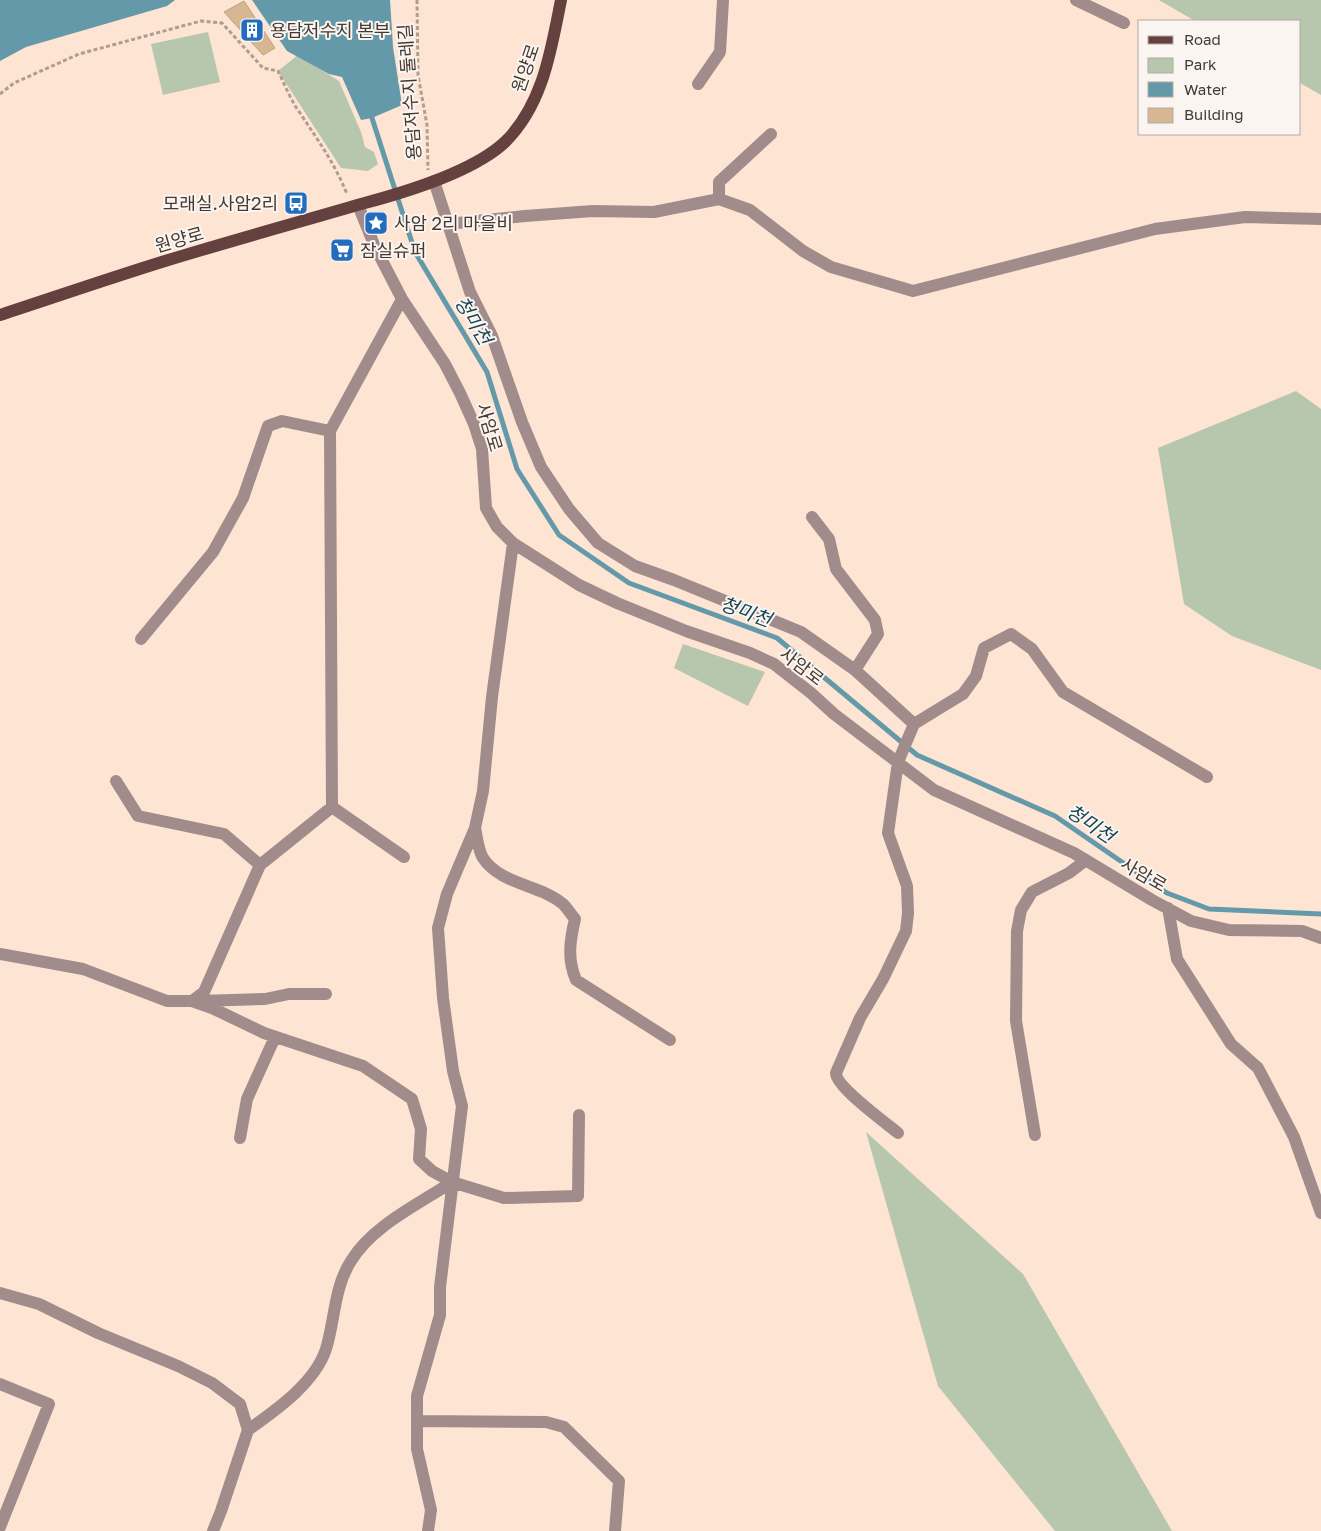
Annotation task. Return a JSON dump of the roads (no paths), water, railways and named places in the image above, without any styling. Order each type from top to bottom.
[{"type":"main road","name":"원양로","points":[[0,315],[164,261],[360,205],[431,182],[490,154],[506,140],[524,118],[541,86],[550,54],[561,0]]},
{"type":"street","points":[[698,84],[720,52],[723,0]]},
{"type":"street","points":[[1076,0],[1124,23]]},
{"type":"street","points":[[719,199],[718,182],[772,134]]},
{"type":"street","points":[[431,182],[448,224],[470,292],[492,336],[519,413],[541,467],[569,509],[598,543],[635,566],[800,632],[855,670],[914,724]]},
{"type":"street","points":[[448,224],[593,211],[654,212],[719,199],[750,210],[803,251],[831,267],[913,291],[1155,229],[1245,217],[1321,219]]},
{"type":"street","name":"사암로","points":[[360,205],[375,247],[402,299],[445,364],[467,408],[482,449],[486,508],[497,527],[513,543],[579,585],[618,604],[686,631],[750,653],[774,664],[834,714],[934,790],[1066,849],[1190,921],[1229,930],[1302,931],[1321,938]]},
{"type":"street","points":[[332,807],[330,432],[402,299]]},
{"type":"street","points":[[141,639],[213,552],[243,498],[268,426],[282,421],[330,432]]},
{"type":"street","points":[[812,517],[829,539],[836,569],[875,620],[878,634],[855,670]]},
{"type":"street","points":[[428,1531],[431,1510],[417,1449],[417,1396],[440,1315],[440,1287],[462,1106],[453,1071],[443,998],[438,928],[447,894],[474,828],[483,791],[492,697],[513,543]]},
{"type":"street","points":[[898,1133],[845,1089],[836,1078],[840,1062],[860,1018],[883,979],[906,931],[908,913],[907,886],[888,833],[898,762],[914,724],[963,694],[976,676],[984,648],[1011,634],[1032,650],[1063,692],[1207,777]]},
{"type":"street","points":[[116,781],[138,816],[224,834],[260,866]]},
{"type":"street","points":[[332,807],[404,857]]},
{"type":"street","points":[[192,1001],[204,992],[260,866],[332,807]]},
{"type":"street","points":[[474,828],[482,857],[498,872],[545,893],[563,904],[575,919],[569,945],[572,969],[576,980],[670,1040]]},
{"type":"street","points":[[1035,1135],[1016,1021],[1018,924],[1021,910],[1032,892],[1069,873],[1086,860]]},
{"type":"street","points":[[1168,908],[1177,959],[1231,1044],[1258,1068],[1294,1137],[1321,1213]]},
{"type":"street","points":[[0,954],[83,970],[168,1001],[265,999],[289,994],[326,994]]},
{"type":"street","points":[[192,1001],[212,1008],[275,1037],[363,1066],[412,1099],[420,1129],[419,1159],[432,1171],[452,1182],[504,1198],[578,1196],[580,1115]]},
{"type":"street","points":[[240,1138],[247,1099],[275,1037]]},
{"type":"street","points":[[213,1531],[248,1430],[272,1413],[312,1376],[326,1350],[341,1281],[351,1260],[376,1232],[452,1182]]},
{"type":"street","points":[[0,1293],[39,1304],[98,1333],[178,1366],[212,1383],[240,1404],[248,1430]]},
{"type":"street","points":[[0,1384],[49,1404],[0,1527]]},
{"type":"street","points":[[417,1421],[546,1422],[564,1427],[620,1481],[616,1531]]},
{"type":"water","points":[[0,0],[175,0],[167,6],[26,47],[0,61]]},
{"type":"water","points":[[252,0],[390,0],[393,47],[402,105],[372,118],[361,120],[342,77],[329,74],[287,51]]},
{"type":"waterway","name":"청미천","points":[[372,118],[415,252],[487,372],[517,469],[559,535],[629,583],[777,638],[917,755],[1055,816],[1167,893],[1209,909],[1321,914]]},
{"type":"place","name":"용담저수지 본부","points":[[252,30]]},
{"type":"place","name":"모래실.사암2리","points":[[296,203]]},
{"type":"place","name":"사암 2리 마을비","points":[[376,223]]},
{"type":"place","name":"잠실슈퍼","points":[[342,250]]}]
